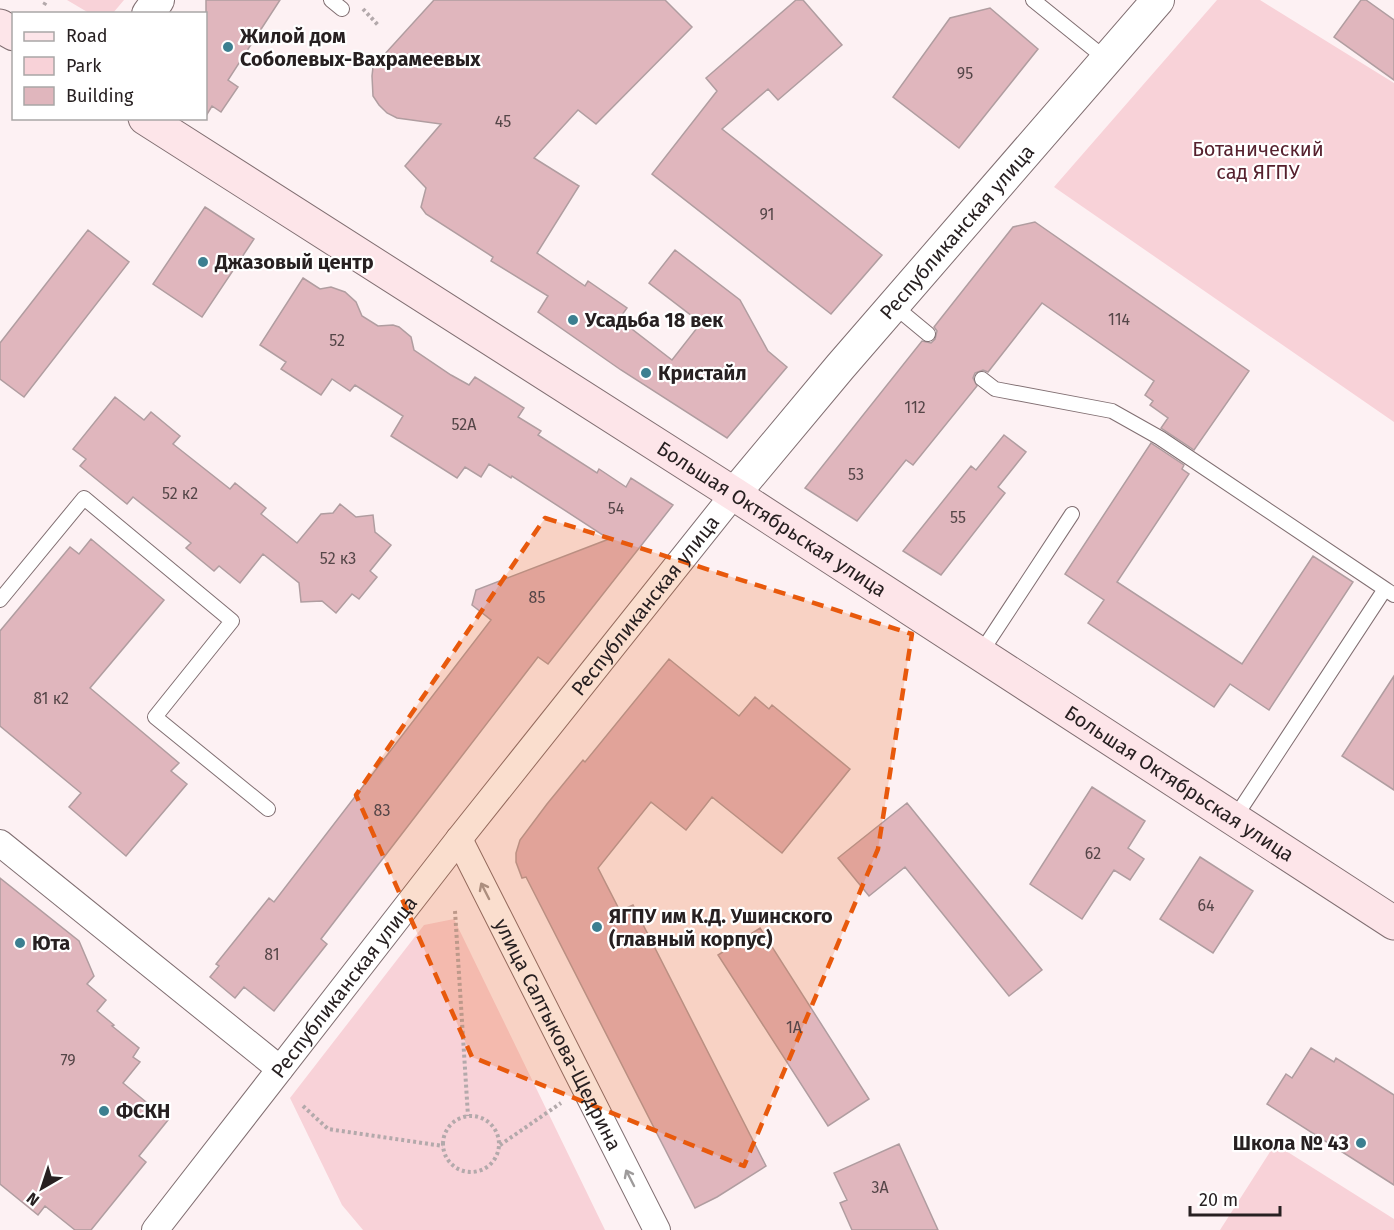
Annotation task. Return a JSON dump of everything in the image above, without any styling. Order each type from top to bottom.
[{"type":"main road","name":"Большая Октябрьская улица","points":[[148,120],[734,494],[1394,923]]},
{"type":"street","name":"Республиканская улица","points":[[159,1226],[459,839],[734,494],[893,305],[1158,0]]},
{"type":"street","name":"улица Салтыкова-Щедрина","points":[[459,839],[657,1230]]},
{"type":"street","points":[[0,843],[280,1069]]},
{"type":"lane","points":[[1033,0],[1106,59]]},
{"type":"lane","points":[[893,305],[928,334]]},
{"type":"lane","points":[[982,379],[995,389],[1112,411],[1160,438],[1389,592],[1234,819]]},
{"type":"lane","points":[[0,600],[84,498],[232,621],[154,717],[268,809]]},
{"type":"lane","points":[[980,654],[1071,514]]},
{"type":"path","points":[[44,5],[47,0]]},
{"type":"path","points":[[455,911],[468,1116]]},
{"type":"path","points":[[500,1145],[584,1086]]},
{"type":"path","points":[[303,1106],[327,1130],[443,1146]]},
{"type":"path","points":[[468,1116],[478,1117],[494,1127],[500,1145],[493,1163],[477,1172],[458,1169],[450,1163],[443,1146],[447,1129],[460,1118],[468,1116]]},
{"type":"highlighted area","points":[[545,518],[912,634],[878,849],[744,1166],[472,1057],[356,795]]},
{"type":"green space","points":[[67,0],[124,0],[114,12],[87,12]]},
{"type":"green space","name":"Ботанический сад ЯГПУ","points":[[1217,0],[1260,0],[1394,83],[1394,422],[1054,187]]},
{"type":"green space","points":[[454,919],[605,1230],[363,1230],[342,1205],[290,1098],[424,925]]},
{"type":"green space","points":[[1275,1144],[1394,1219],[1394,1230],[1220,1230]]},
{"type":"building","name":"Жилой дом Соболевых-Вахрамеевых","points":[[206,0],[280,0],[228,80],[238,87],[221,112],[212,106],[207,114],[207,12]]},
{"type":"building","points":[[434,0],[665,0],[692,27],[596,124],[578,110],[534,158],[579,186],[537,253],[585,286],[588,281],[627,308],[619,319],[672,360],[701,323],[649,283],[675,250],[740,300],[768,351],[787,367],[727,438],[621,370],[538,312],[548,296],[491,261],[493,257],[426,214],[421,207],[426,188],[405,166],[441,124],[397,118],[387,113],[373,96],[372,76],[373,67]]},
{"type":"building","points":[[796,0],[803,0],[842,45],[778,100],[768,89],[722,129],[882,255],[831,314],[652,174],[717,91],[706,78]]},
{"type":"building","points":[[1361,0],[1366,0],[1394,20],[1394,80],[1334,37]]},
{"type":"building","points":[[990,8],[1038,49],[959,148],[893,97],[950,18]]},
{"type":"building","name":"Джазовый центр","points":[[205,207],[254,239],[202,317],[153,284]]},
{"type":"building","points":[[1035,222],[1249,371],[1194,450],[1161,428],[1168,418],[1150,405],[1153,401],[1145,395],[1154,381],[1042,303],[988,372],[983,370],[975,373],[973,378],[977,386],[913,465],[906,460],[857,521],[805,488],[922,341],[931,343],[935,339],[937,331],[934,327],[1013,227]]},
{"type":"building","points":[[88,230],[129,262],[24,397],[0,379],[0,343]]},
{"type":"building","points":[[303,278],[320,289],[331,287],[345,292],[356,302],[362,316],[378,326],[399,327],[411,337],[414,350],[451,375],[469,385],[475,377],[524,408],[518,417],[541,431],[538,435],[597,473],[599,469],[626,487],[631,478],[673,505],[548,664],[538,657],[321,939],[327,944],[274,1011],[244,987],[235,998],[210,977],[219,966],[216,964],[269,898],[274,902],[491,620],[472,605],[476,590],[609,539],[512,476],[511,478],[489,464],[481,477],[465,467],[457,478],[391,436],[403,416],[355,385],[350,391],[332,379],[321,395],[281,369],[286,362],[260,345]]},
{"type":"building","points":[[115,397],[144,420],[151,412],[180,436],[173,444],[230,489],[235,483],[266,508],[261,514],[297,543],[321,514],[333,513],[340,504],[356,517],[373,515],[375,532],[391,545],[370,571],[377,577],[359,599],[352,594],[336,613],[322,601],[301,602],[299,583],[263,554],[240,583],[219,566],[214,571],[186,548],[191,543],[133,497],[127,504],[80,466],[86,459],[73,449]]},
{"type":"building","points":[[1004,435],[1026,452],[998,487],[1005,493],[941,575],[903,551],[971,466],[976,470]]},
{"type":"building","points":[[1151,443],[1184,465],[1182,469],[1189,474],[1117,582],[1242,664],[1313,556],[1353,582],[1269,710],[1230,684],[1214,707],[1088,623],[1104,600],[1065,574]]},
{"type":"building","points":[[91,539],[164,600],[90,688],[179,763],[171,771],[187,784],[126,856],[69,807],[81,793],[0,726],[0,631],[70,547],[79,554]]},
{"type":"building","name":"ЯГПУ им К.Д. Ушинского (главный корпус)","points":[[669,659],[739,716],[755,697],[769,709],[772,705],[850,769],[782,853],[712,797],[686,830],[651,802],[598,868],[620,911],[633,905],[766,1166],[695,1208],[526,877],[522,878],[516,862],[520,840],[547,804],[583,760],[585,762]]},
{"type":"building","points":[[1394,676],[1394,790],[1342,756]]},
{"type":"building","points":[[1092,787],[1145,821],[1128,848],[1144,859],[1130,880],[1114,870],[1082,919],[1030,884]]},
{"type":"building","points":[[907,803],[1042,970],[1009,996],[905,867],[869,896],[838,858]]},
{"type":"building","points":[[1200,857],[1253,891],[1213,953],[1160,919]]},
{"type":"building","points":[[0,878],[79,941],[94,976],[87,984],[106,1000],[97,1011],[139,1048],[133,1057],[140,1062],[123,1083],[168,1120],[139,1156],[146,1162],[91,1230],[75,1230],[45,1206],[38,1215],[0,1184]]},
{"type":"building","points":[[760,928],[869,1099],[828,1126],[718,955]]},
{"type":"building","name":"Школа № 43","points":[[1311,1048],[1334,1062],[1336,1058],[1394,1095],[1394,1185],[1267,1104],[1286,1074],[1292,1078]]},
{"type":"building","points":[[899,1144],[938,1230],[852,1230],[840,1203],[847,1200],[834,1173]]},
{"type":"place","name":"Жилой дом Соболевых-Вахрамеевых","points":[[228,47]]},
{"type":"place","name":"Джазовый центр","points":[[203,262]]},
{"type":"place","name":"Усадьба 18 век","points":[[573,320]]},
{"type":"place","name":"Кристайл","points":[[646,373]]},
{"type":"place","name":"ЯГПУ им К.Д. Ушинского (главный корпус)","points":[[597,927]]},
{"type":"place","name":"Юта","points":[[20,943]]},
{"type":"place","name":"ФСКН","points":[[104,1111]]},
{"type":"place","name":"Школа № 43","points":[[1361,1143]]}]
